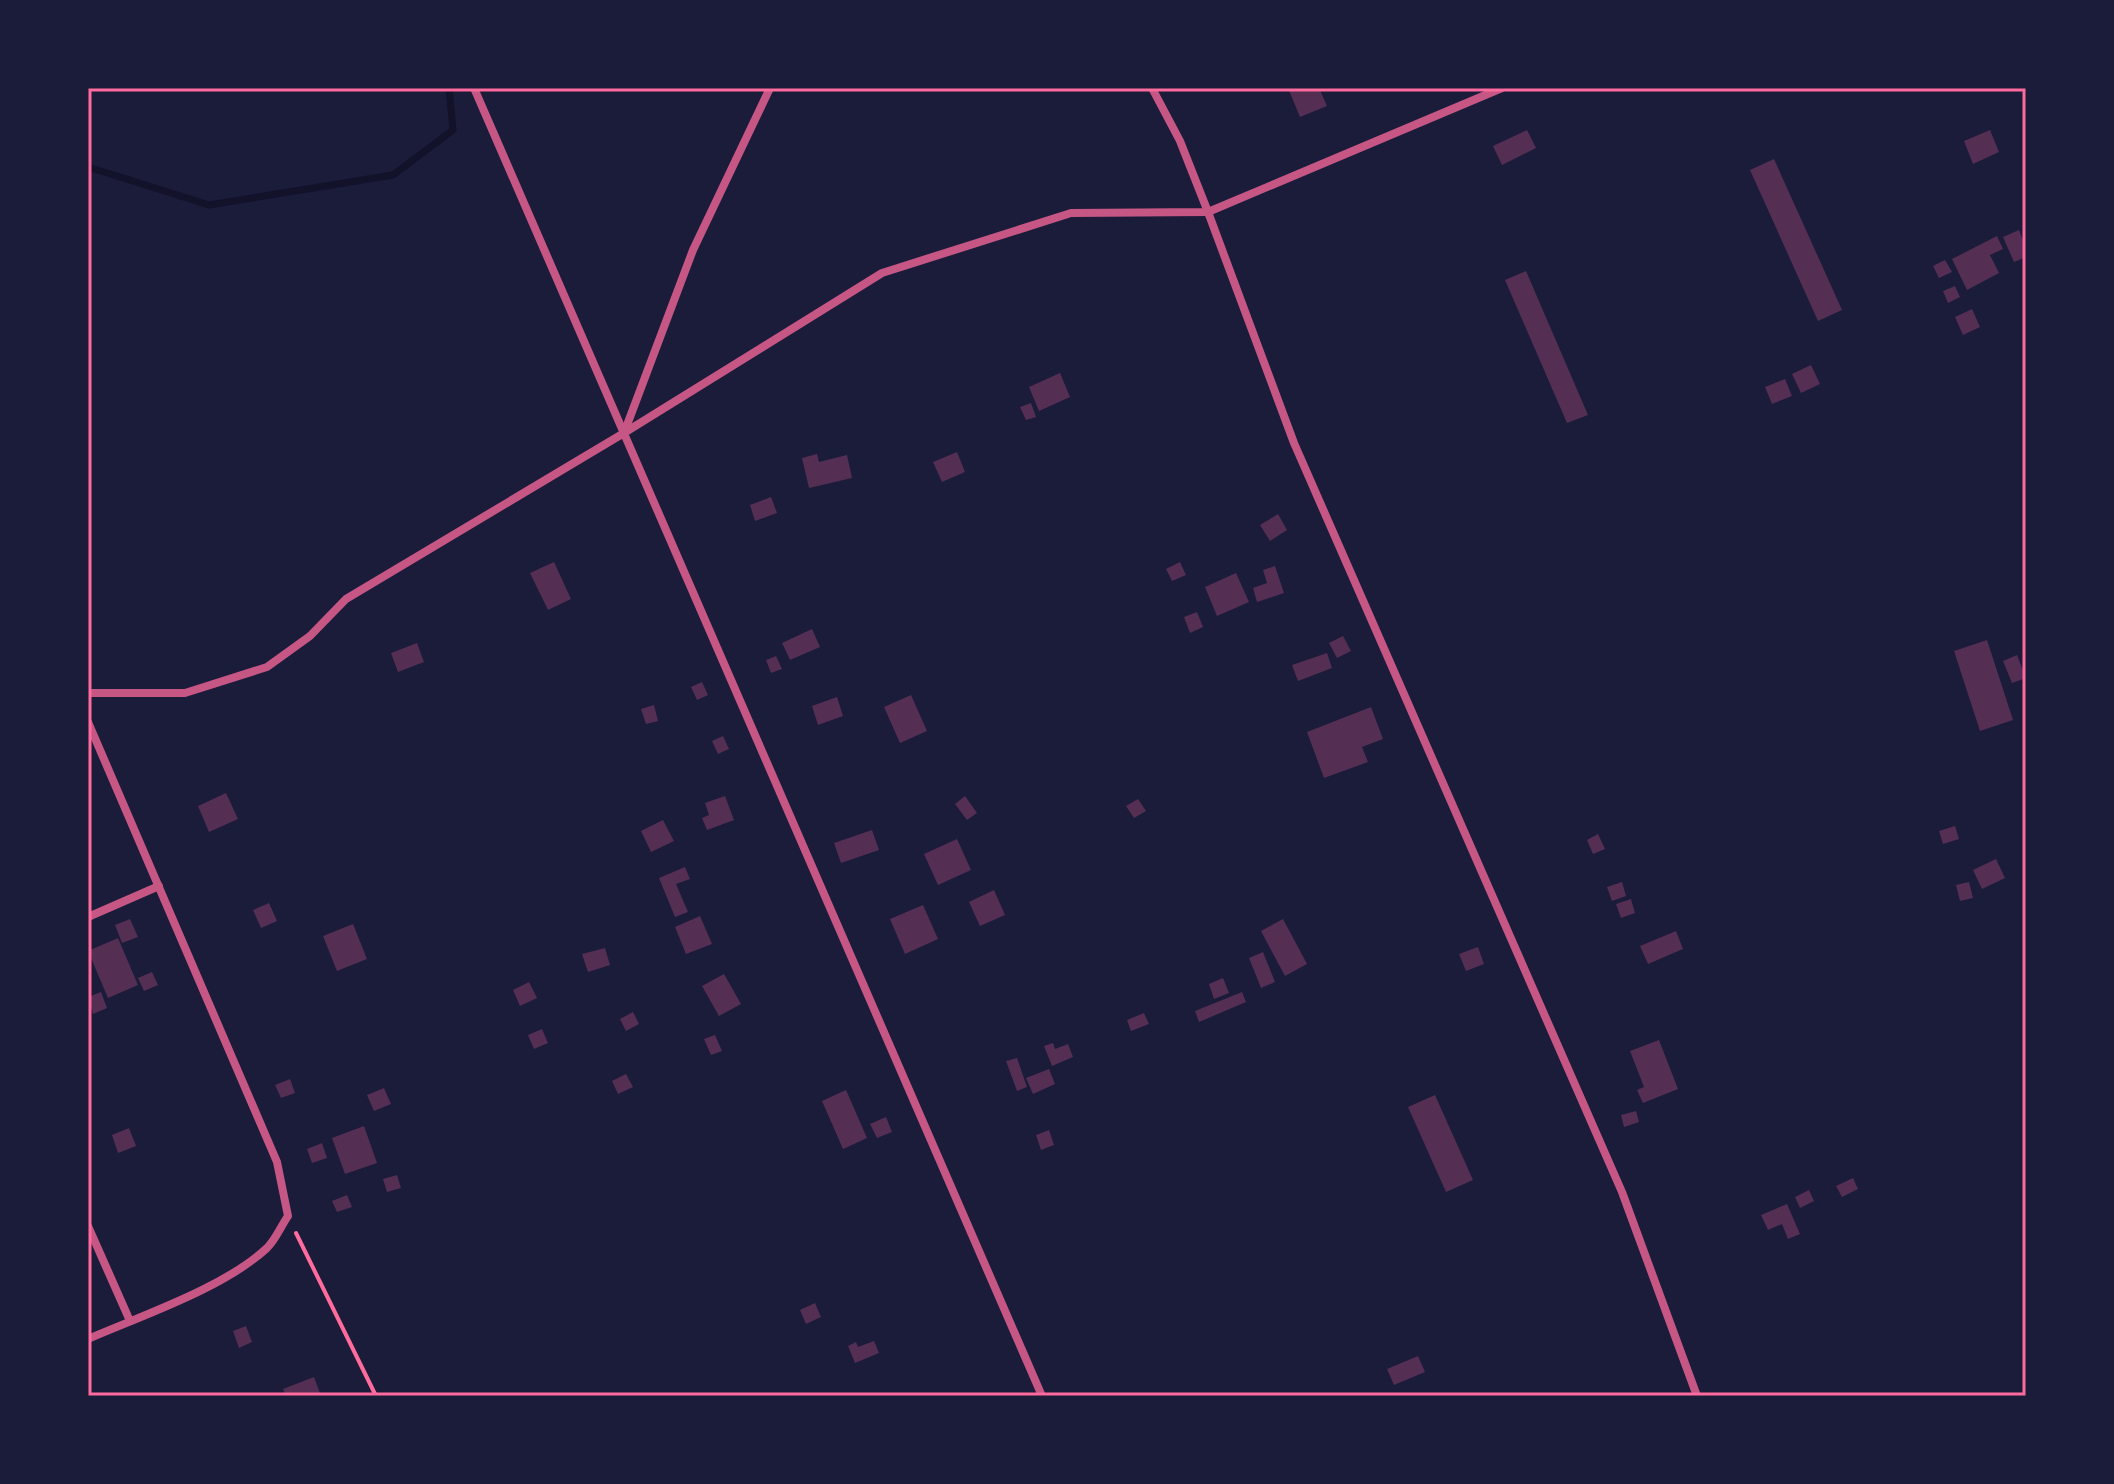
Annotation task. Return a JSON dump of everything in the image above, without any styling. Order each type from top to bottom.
[{"type":"street","points":[[474,88],[1042,1396]]},
{"type":"street","points":[[624,433],[693,250],[770,88]]},
{"type":"street","points":[[1152,88],[1180,141],[1294,443],[1622,1192],[1697,1396]]},
{"type":"street","points":[[88,693],[185,693],[267,667],[310,636],[346,599],[624,433],[882,273],[1071,213],[1208,212],[1502,88]]},
{"type":"street","points":[[88,722],[277,1162],[288,1216],[269,1246],[243,1267],[195,1292],[88,1339]]},
{"type":"street","points":[[88,917],[159,886]]},
{"type":"street","points":[[88,1226],[130,1321]]},
{"type":"path","points":[[288,1216],[376,1396]]},
{"type":"building","points":[[1288,88],[1319,88],[1327,106],[1300,117]]},
{"type":"building","points":[[1527,130],[1536,148],[1502,165],[1493,146]]},
{"type":"building","points":[[1990,130],[1999,152],[1973,164],[1964,141]]},
{"type":"building","points":[[1774,159],[1842,310],[1818,321],[1750,170]]},
{"type":"building","points":[[2019,230],[2026,257],[2014,262],[2003,237]]},
{"type":"building","points":[[1997,236],[2003,249],[1990,255],[1999,273],[1967,290],[1952,259]]},
{"type":"building","points":[[1945,260],[1952,272],[1939,278],[1933,266]]},
{"type":"building","points":[[1526,271],[1588,415],[1567,423],[1505,280]]},
{"type":"building","points":[[1955,286],[1960,297],[1948,303],[1943,291]]},
{"type":"building","points":[[1972,309],[1980,327],[1963,335],[1955,317]]},
{"type":"building","points":[[1811,365],[1820,384],[1801,393],[1792,374]]},
{"type":"building","points":[[1060,373],[1070,397],[1039,411],[1029,387]]},
{"type":"building","points":[[1785,379],[1792,396],[1772,404],[1765,387]]},
{"type":"building","points":[[1031,403],[1036,417],[1026,420],[1020,407]]},
{"type":"building","points":[[957,452],[965,472],[942,482],[933,462]]},
{"type":"building","points":[[817,454],[819,462],[847,455],[852,478],[809,488],[802,458]]},
{"type":"building","points":[[771,497],[777,513],[755,521],[750,505]]},
{"type":"building","points":[[1278,514],[1287,530],[1270,541],[1260,525]]},
{"type":"building","points":[[554,562],[571,599],[548,610],[530,573]]},
{"type":"building","points":[[1180,562],[1186,575],[1172,581],[1166,569]]},
{"type":"building","points":[[1275,566],[1284,593],[1257,602],[1253,588],[1267,583],[1263,570]]},
{"type":"building","points":[[1236,573],[1249,602],[1217,616],[1205,587]]},
{"type":"building","points":[[1197,612],[1203,627],[1190,633],[1184,617]]},
{"type":"building","points":[[812,629],[820,647],[790,660],[782,643]]},
{"type":"building","points":[[1343,636],[1351,651],[1337,658],[1329,643]]},
{"type":"building","points":[[1987,640],[2013,720],[1980,731],[1954,651]]},
{"type":"building","points":[[417,643],[424,662],[398,672],[391,653]]},
{"type":"building","points":[[1327,653],[1332,668],[1298,681],[1292,665]]},
{"type":"building","points":[[2017,655],[2026,678],[2012,683],[2003,661]]},
{"type":"building","points":[[776,656],[782,669],[771,673],[766,660]]},
{"type":"building","points":[[702,682],[708,695],[697,700],[691,687]]},
{"type":"building","points":[[911,695],[927,731],[900,743],[884,707]]},
{"type":"building","points":[[837,697],[843,716],[818,725],[812,706]]},
{"type":"building","points":[[654,705],[658,721],[646,724],[641,709]]},
{"type":"building","points":[[1371,707],[1383,739],[1362,747],[1368,762],[1324,778],[1307,732]]},
{"type":"building","points":[[723,736],[729,749],[718,754],[712,741]]},
{"type":"building","points":[[226,793],[238,819],[209,832],[198,806]]},
{"type":"building","points":[[725,796],[734,820],[707,830],[702,818],[709,815],[705,803]]},
{"type":"building","points":[[965,796],[977,813],[967,820],[955,804]]},
{"type":"building","points":[[1138,799],[1146,811],[1134,818],[1126,806]]},
{"type":"building","points":[[663,820],[674,841],[651,852],[641,831]]},
{"type":"building","points":[[1955,826],[1959,839],[1943,844],[1939,831]]},
{"type":"building","points":[[872,830],[879,850],[841,863],[834,843]]},
{"type":"building","points":[[1598,834],[1605,849],[1593,854],[1587,840]]},
{"type":"building","points":[[957,839],[971,870],[938,885],[924,854]]},
{"type":"building","points":[[1996,859],[2005,878],[1982,889],[1973,870]]},
{"type":"building","points":[[685,867],[690,879],[676,884],[688,912],[675,917],[659,878]]},
{"type":"building","points":[[1622,882],[1626,896],[1612,901],[1607,887]]},
{"type":"building","points":[[1969,882],[1973,898],[1960,901],[1956,885]]},
{"type":"building","points":[[994,890],[1005,915],[980,926],[969,902]]},
{"type":"building","points":[[1631,899],[1635,913],[1621,918],[1616,904]]},
{"type":"building","points":[[269,903],[277,921],[261,928],[253,910]]},
{"type":"building","points":[[923,905],[938,939],[905,954],[890,919]]},
{"type":"building","points":[[700,916],[712,944],[686,954],[675,927]]},
{"type":"building","points":[[130,919],[138,937],[122,943],[115,925]]},
{"type":"building","points":[[1283,919],[1307,964],[1285,976],[1261,931]]},
{"type":"building","points":[[353,924],[367,959],[337,971],[323,936]]},
{"type":"building","points":[[1676,931],[1683,949],[1648,964],[1640,946]]},
{"type":"building","points":[[118,938],[138,985],[108,998],[88,951]]},
{"type":"building","points":[[1478,947],[1484,964],[1466,971],[1459,954]]},
{"type":"building","points":[[605,948],[610,965],[588,972],[582,954]]},
{"type":"building","points":[[1263,952],[1275,982],[1261,988],[1249,958]]},
{"type":"building","points":[[152,972],[158,985],[144,991],[138,978]]},
{"type":"building","points":[[724,974],[741,1004],[719,1016],[702,986]]},
{"type":"building","points":[[1223,978],[1229,993],[1214,999],[1209,984]]},
{"type":"building","points":[[529,982],[537,998],[520,1006],[513,990]]},
{"type":"building","points":[[101,992],[107,1008],[93,1014],[88,997]]},
{"type":"building","points":[[1242,992],[1246,1002],[1199,1022],[1195,1011]]},
{"type":"building","points":[[633,1012],[639,1024],[626,1031],[620,1019]]},
{"type":"building","points":[[1144,1013],[1149,1024],[1131,1031],[1127,1020]]},
{"type":"building","points":[[542,1029],[548,1043],[534,1049],[528,1035]]},
{"type":"building","points":[[715,1035],[722,1051],[711,1055],[704,1039]]},
{"type":"building","points":[[1659,1040],[1678,1089],[1643,1103],[1637,1090],[1644,1087],[1630,1051]]},
{"type":"building","points":[[1053,1043],[1055,1049],[1068,1044],[1073,1057],[1052,1066],[1044,1046]]},
{"type":"building","points":[[1017,1058],[1027,1087],[1017,1091],[1006,1061]]},
{"type":"building","points":[[1049,1069],[1055,1084],[1033,1094],[1026,1078]]},
{"type":"building","points":[[626,1074],[633,1087],[618,1094],[612,1081]]},
{"type":"building","points":[[290,1079],[295,1093],[281,1098],[275,1085]]},
{"type":"building","points":[[384,1088],[391,1104],[374,1111],[367,1095]]},
{"type":"building","points":[[846,1090],[867,1138],[843,1149],[822,1101]]},
{"type":"building","points":[[1435,1095],[1473,1180],[1446,1192],[1408,1107]]},
{"type":"building","points":[[1636,1111],[1639,1122],[1624,1127],[1621,1115]]},
{"type":"building","points":[[886,1117],[892,1132],[877,1138],[870,1124]]},
{"type":"building","points":[[364,1126],[377,1163],[345,1174],[332,1138]]},
{"type":"building","points":[[129,1128],[136,1146],[118,1153],[112,1135]]},
{"type":"building","points":[[1049,1130],[1054,1145],[1041,1150],[1036,1135]]},
{"type":"building","points":[[322,1143],[327,1158],[312,1163],[307,1149]]},
{"type":"building","points":[[397,1175],[401,1188],[387,1192],[383,1179]]},
{"type":"building","points":[[1853,1178],[1858,1189],[1842,1197],[1836,1186]]},
{"type":"building","points":[[1809,1190],[1814,1201],[1800,1208],[1795,1197]]},
{"type":"building","points":[[347,1195],[352,1207],[337,1212],[332,1201]]},
{"type":"building","points":[[1787,1204],[1800,1234],[1788,1239],[1782,1224],[1768,1230],[1761,1215]]},
{"type":"building","points":[[815,1303],[821,1317],[806,1324],[800,1310]]},
{"type":"building","points":[[246,1326],[252,1342],[239,1348],[233,1331]]},
{"type":"building","points":[[874,1341],[879,1353],[855,1363],[848,1346],[856,1342],[858,1347]]},
{"type":"building","points":[[1418,1356],[1425,1372],[1394,1385],[1387,1369]]},
{"type":"building","points":[[314,1377],[321,1396],[286,1396],[283,1389]]},
{"type":"waterway","points":[[88,167],[209,205],[393,175],[453,130],[449,88]]}]
